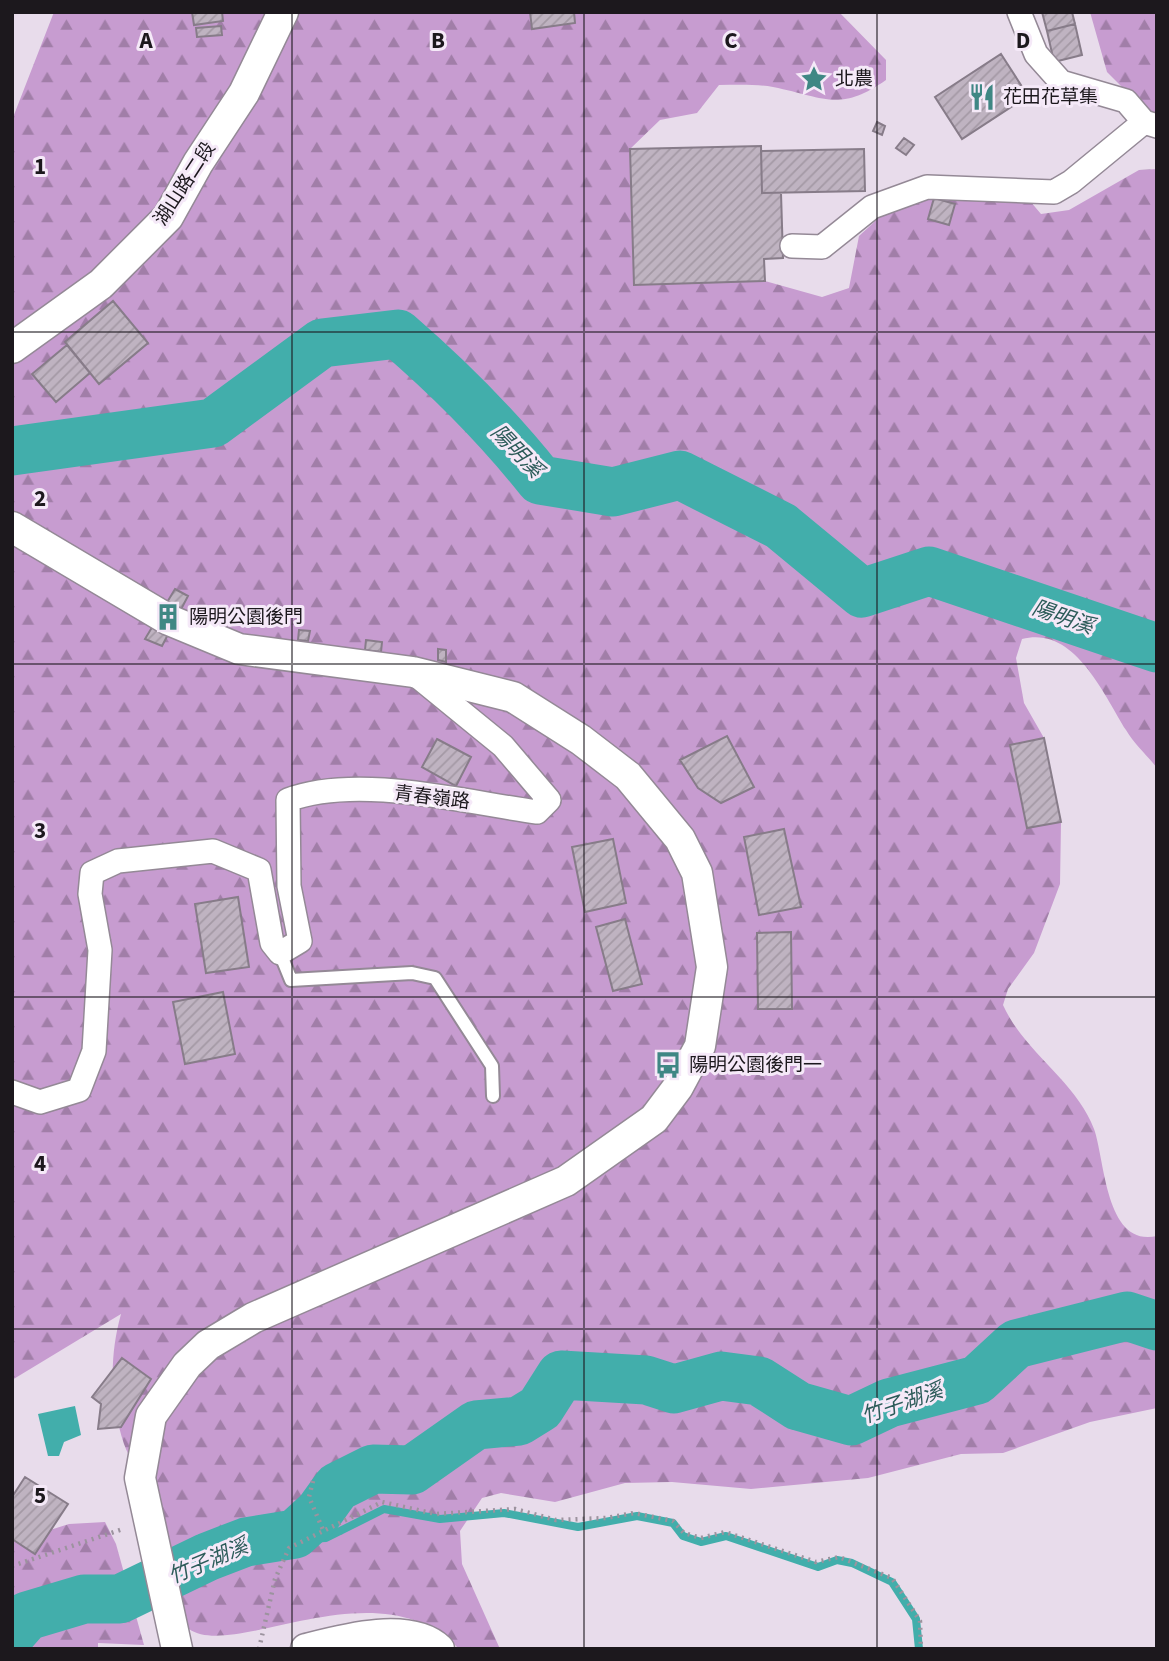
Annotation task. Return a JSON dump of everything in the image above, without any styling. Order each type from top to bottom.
[{"type":"street","name":"湖山路二段","points":[[12,348],[102,284],[168,218],[198,163],[244,93],[283,12]]},
{"type":"street","points":[[792,246],[822,247],[872,207],[927,187],[1054,192],[1150,124],[1126,101],[1061,82],[1036,54],[1019,12]]},
{"type":"street","points":[[12,527],[169,620],[239,649],[412,672],[513,697],[581,740],[628,776],[680,839],[697,873],[712,967],[700,1046],[678,1087],[654,1119],[566,1181],[253,1318],[208,1345],[187,1364],[151,1416],[140,1478],[173,1638]]},
{"type":"street","name":"青春嶺路","points":[[280,953],[300,941],[289,886],[288,800],[313,791],[351,788],[537,812],[549,800],[503,746],[412,672]]},
{"type":"street","points":[[12,1092],[40,1102],[79,1090],[94,1051],[100,950],[90,894],[92,873],[118,862],[213,851],[259,870],[272,943],[280,953]]},
{"type":"street","points":[[306,1649],[370,1633],[412,1638],[433,1643],[439,1649]]},
{"type":"lane","points":[[280,953],[291,980],[412,973],[435,978],[492,1066],[493,1097]]},
{"type":"path","points":[[313,1480],[309,1497],[323,1531]]},
{"type":"path","points":[[259,1649],[275,1579],[289,1548],[355,1518],[382,1502],[436,1514],[515,1509],[556,1520],[606,1518],[634,1513],[673,1521],[684,1534],[701,1538],[725,1532],[816,1562],[839,1557],[892,1578],[920,1620],[921,1649]]},
{"type":"path","points":[[12,1566],[148,1522]]},
{"type":"green space","points":[[54,12],[839,12],[886,60],[886,80],[856,96],[831,100],[766,86],[719,85],[697,113],[660,120],[630,149],[634,285],[765,281],[822,297],[849,288],[859,236],[882,215],[925,196],[1030,201],[1041,214],[1069,210],[1139,170],[1157,169],[1157,768],[1126,730],[1097,681],[1072,652],[1057,642],[1040,637],[1022,639],[1016,658],[1024,703],[1044,738],[1061,822],[1060,884],[1034,953],[1008,989],[1003,1005],[1024,1038],[1076,1096],[1086,1112],[1094,1129],[1110,1198],[1117,1215],[1127,1229],[1140,1236],[1157,1236],[1157,1408],[1090,1422],[1003,1453],[961,1454],[868,1478],[751,1489],[672,1482],[625,1483],[555,1502],[501,1493],[482,1498],[460,1531],[462,1564],[500,1649],[459,1649],[426,1625],[389,1615],[350,1614],[310,1619],[239,1634],[210,1636],[189,1629],[174,1600],[146,1487],[126,1450],[119,1428],[113,1363],[121,1314],[12,1380],[12,120]]},
{"type":"green space","points":[[1090,12],[1157,12],[1157,126],[1149,114],[1107,72]]},
{"type":"green space","points":[[105,1522],[116,1544],[144,1645],[98,1643],[98,1649],[12,1649],[12,1542],[69,1524]]},
{"type":"shaded area","points":[[75,1406],[81,1435],[64,1442],[59,1456],[48,1456],[38,1414]]},
{"type":"building","points":[[192,12],[222,12],[223,21],[194,25]]},
{"type":"building","points":[[530,12],[574,12],[575,23],[532,29]]},
{"type":"building","points":[[1042,12],[1072,12],[1075,24],[1047,31]]},
{"type":"building","points":[[1075,24],[1082,55],[1054,62],[1047,31]]},
{"type":"building","points":[[221,26],[222,35],[197,37],[196,28]]},
{"type":"building","name":"花田花草集","points":[[1001,54],[1028,96],[962,139],[935,97]]},
{"type":"building","points":[[877,122],[885,126],[882,135],[873,131]]},
{"type":"building","points":[[904,138],[914,145],[906,155],[896,148]]},
{"type":"building","points":[[761,146],[762,193],[781,193],[783,258],[764,259],[765,281],[634,285],[630,149]]},
{"type":"building","points":[[864,149],[865,191],[762,193],[761,151]]},
{"type":"building","points":[[934,198],[955,204],[949,225],[928,219]]},
{"type":"building","points":[[113,301],[148,343],[99,384],[65,342]]},
{"type":"building","points":[[67,345],[90,373],[56,402],[32,374]]},
{"type":"building","name":"陽明公園後門","points":[[175,589],[188,596],[162,646],[145,639]]},
{"type":"building","points":[[299,630],[310,631],[308,641],[298,640]]},
{"type":"building","points":[[366,640],[382,642],[381,652],[365,650]]},
{"type":"building","points":[[438,649],[446,650],[446,662],[438,660]]},
{"type":"building","points":[[727,736],[754,787],[721,803],[698,788],[680,760]]},
{"type":"building","points":[[1044,738],[1061,822],[1027,828],[1010,745]]},
{"type":"building","points":[[437,739],[471,757],[456,786],[422,767]]},
{"type":"building","points":[[784,829],[801,907],[759,915],[744,837]]},
{"type":"building","points":[[613,839],[626,903],[585,912],[572,847]]},
{"type":"building","points":[[238,897],[249,967],[206,973],[195,904]]},
{"type":"building","points":[[625,919],[642,984],[613,991],[596,927]]},
{"type":"building","points":[[791,932],[792,1009],[758,1009],[757,933]]},
{"type":"building","points":[[223,992],[235,1054],[185,1064],[173,1002]]},
{"type":"building","points":[[122,1358],[151,1379],[121,1427],[98,1429],[101,1404],[92,1397]]},
{"type":"building","points":[[25,1477],[68,1504],[35,1554],[12,1539],[12,1497]]},
{"type":"waterway","name":"陽明溪","points":[[12,451],[213,423],[322,343],[398,334],[472,404],[540,480],[613,492],[680,475],[781,526],[862,593],[929,571],[1157,648]]},
{"type":"waterway","name":"竹子湖溪","points":[[12,1633],[27,1616],[84,1599],[120,1599],[207,1557],[246,1542],[295,1534],[319,1512],[337,1487],[373,1469],[412,1470],[476,1425],[519,1421],[540,1408],[561,1375],[646,1380],[674,1389],[721,1376],[759,1381],[798,1406],[851,1421],[889,1403],[977,1380],[1016,1344],[1127,1316],[1157,1326]]},
{"type":"waterway","points":[[295,1534],[309,1539],[326,1538],[384,1509],[440,1519],[504,1513],[578,1527],[637,1516],[673,1523],[683,1536],[701,1542],[726,1536],[818,1567],[837,1560],[852,1563],[892,1582],[916,1619],[919,1649]]},
{"type":"place","name":"北農","points":[[814,79]]},
{"type":"place","name":"花田花草集","points":[[982,97]]},
{"type":"place","name":"陽明公園後門","points":[[168,617]]},
{"type":"place","name":"陽明公園後門一","points":[[668,1065]]}]
